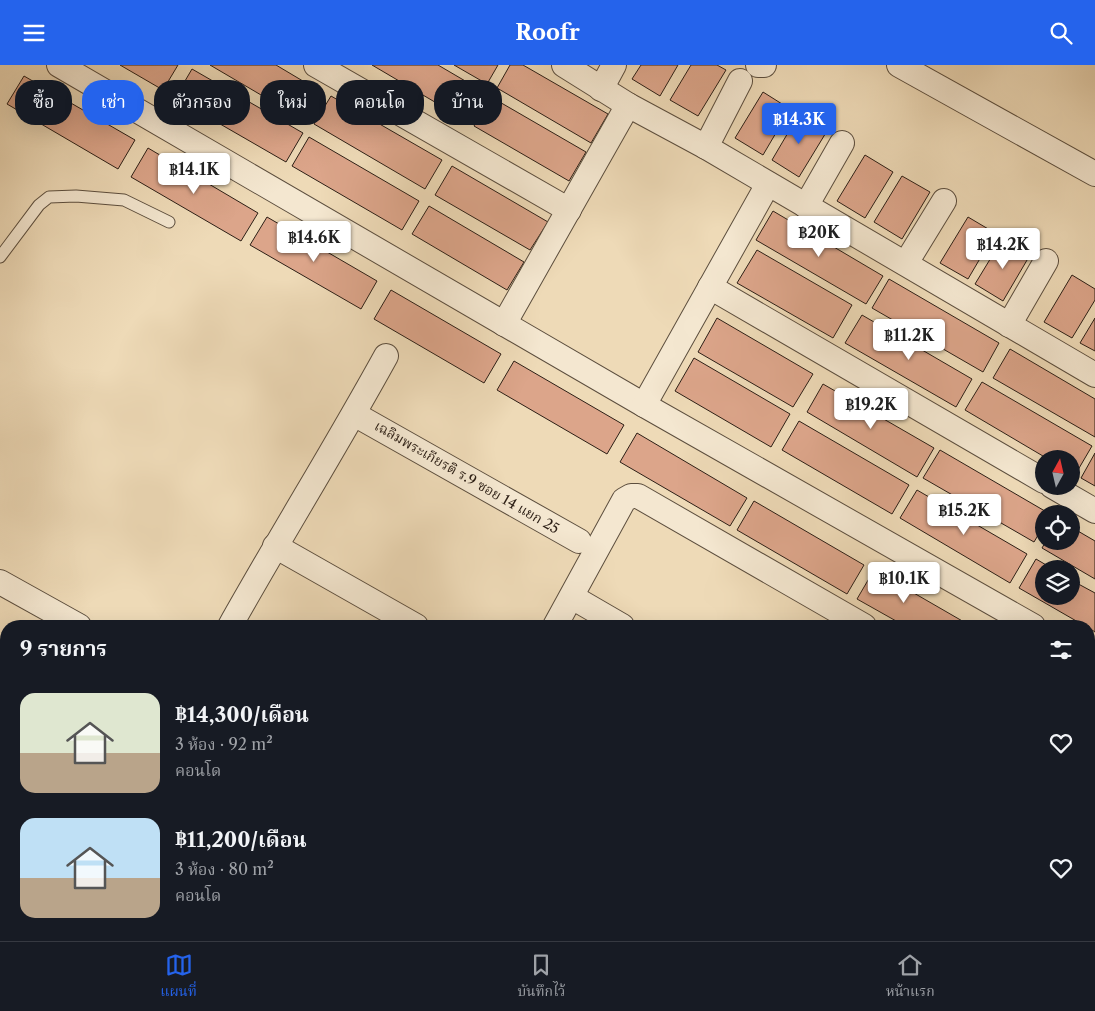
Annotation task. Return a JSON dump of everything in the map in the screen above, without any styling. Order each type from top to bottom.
[{"type":"street","points":[[60,65],[644,405],[1022,620]]},
{"type":"street","points":[[316,65],[569,210]]},
{"type":"street","points":[[564,65],[628,105],[706,147],[1095,375]]},
{"type":"street","points":[[601,89],[614,65]]},
{"type":"street","points":[[758,65],[764,65]]},
{"type":"street","points":[[899,65],[1095,174]]},
{"type":"street","points":[[706,147],[740,81]]},
{"type":"street","points":[[504,324],[628,105]]},
{"type":"street","points":[[806,206],[842,143]]},
{"type":"street","points":[[644,405],[768,184]]},
{"type":"street","points":[[906,263],[944,201]]},
{"type":"street","points":[[1009,325],[1046,261]]},
{"type":"street","points":[[710,287],[1035,476]]},
{"type":"street","points":[[233,620],[354,414],[386,355]]},
{"type":"street","name":"เฉลิมพระเกียรติ ร.9 ซอย 14 แยก 25","points":[[354,414],[579,541]]},
{"type":"street","points":[[1067,495],[1095,511]]},
{"type":"street","points":[[559,620],[624,500],[631,496],[638,496],[854,620]]},
{"type":"street","points":[[275,546],[405,620]]},
{"type":"street","points":[[1,584],[68,620]]},
{"type":"street","points":[[572,597],[612,620]]},
{"type":"lane","points":[[0,257],[39,205],[49,197],[76,195],[124,200],[169,222]]},
{"type":"building","points":[[120,65],[178,65],[169,80],[154,80],[154,85]]},
{"type":"building","points":[[210,65],[276,65],[301,80],[260,80],[260,94],[250,89],[250,80],[236,80]]},
{"type":"building","points":[[372,65],[438,65],[464,80],[434,80],[434,102],[424,96],[424,80],[397,80]]},
{"type":"building","points":[[454,65],[498,65],[489,80],[480,80]]},
{"type":"building","points":[[510,65],[523,65],[608,114],[591,143],[502,91],[502,80]]},
{"type":"building","points":[[641,65],[678,65],[660,96],[632,79]]},
{"type":"building","points":[[691,65],[717,65],[726,70],[698,116],[670,100]]},
{"type":"building","points":[[192,69],[211,80],[186,80]]},
{"type":"building","points":[[24,76],[31,80],[22,80]]},
{"type":"building","points":[[15,91],[15,109],[7,104]]},
{"type":"building","points":[[763,92],[790,109],[763,155],[735,138]]},
{"type":"building","points":[[331,96],[336,99],[336,125],[381,125],[442,160],[425,189],[316,125],[326,125],[326,104]]},
{"type":"building","points":[[250,102],[260,108],[260,125],[289,125],[303,133],[286,162],[222,125],[250,125]]},
{"type":"building","points":[[502,103],[586,152],[569,181],[474,126],[502,125]]},
{"type":"building","points":[[72,104],[82,109],[82,125],[109,125],[135,140],[118,169],[43,125],[72,125]]},
{"type":"building","points":[[799,114],[827,131],[799,177],[772,160]]},
{"type":"building","points":[[309,137],[419,201],[402,230],[292,166]]},
{"type":"building","points":[[148,148],[258,213],[241,241],[131,177]]},
{"type":"building","points":[[865,155],[893,172],[865,218],[837,201]]},
{"type":"building","points":[[452,166],[548,222],[530,250],[435,195]]},
{"type":"building","points":[[902,176],[930,192],[902,239],[874,222]]},
{"type":"building","points":[[429,206],[524,262],[507,290],[412,234]]},
{"type":"building","points":[[773,211],[883,276],[866,304],[756,240]]},
{"type":"building","points":[[267,217],[377,281],[361,309],[250,245]]},
{"type":"building","points":[[968,217],[995,233],[968,279],[940,263]]},
{"type":"building","points":[[1003,238],[1030,255],[1003,301],[975,284]]},
{"type":"building","points":[[757,250],[852,305],[833,338],[737,283]]},
{"type":"building","points":[[1072,275],[1095,289],[1095,300],[1072,338],[1044,322]]},
{"type":"building","points":[[889,279],[999,343],[983,372],[872,308]]},
{"type":"building","points":[[391,290],[501,354],[484,383],[374,319]]},
{"type":"building","points":[[862,315],[972,379],[956,407],[845,343]]},
{"type":"building","points":[[717,318],[813,374],[793,407],[698,352]]},
{"type":"building","points":[[1095,318],[1095,351],[1080,343]]},
{"type":"building","points":[[1010,349],[1095,399],[1095,437],[993,378]]},
{"type":"building","points":[[694,358],[790,414],[771,447],[675,391]]},
{"type":"building","points":[[514,361],[624,425],[607,454],[497,390]]},
{"type":"building","points":[[982,382],[1092,446],[1080,466],[1080,450],[1035,451],[965,410]]},
{"type":"building","points":[[823,384],[934,448],[917,477],[807,412]]},
{"type":"building","points":[[799,421],[909,485],[892,514],[782,450]]},
{"type":"building","points":[[637,433],[747,498],[730,526],[620,462]]},
{"type":"building","points":[[940,450],[1035,505],[1035,540],[1034,542],[923,478]]},
{"type":"building","points":[[1095,453],[1095,486],[1081,478]]},
{"type":"building","points":[[917,490],[1027,554],[1010,583],[900,518]]},
{"type":"building","points":[[754,501],[864,565],[847,594],[737,530]]},
{"type":"building","points":[[1080,532],[1095,541],[1095,579],[1080,570],[1080,560],[1063,560],[1045,550],[1080,550]]},
{"type":"building","points":[[1035,561],[1035,597],[1019,588]]},
{"type":"building","points":[[874,570],[961,620],[894,620],[857,599]]},
{"type":"building","points":[[1080,585],[1095,593],[1095,620],[1075,620],[1049,605],[1080,605]]}]
